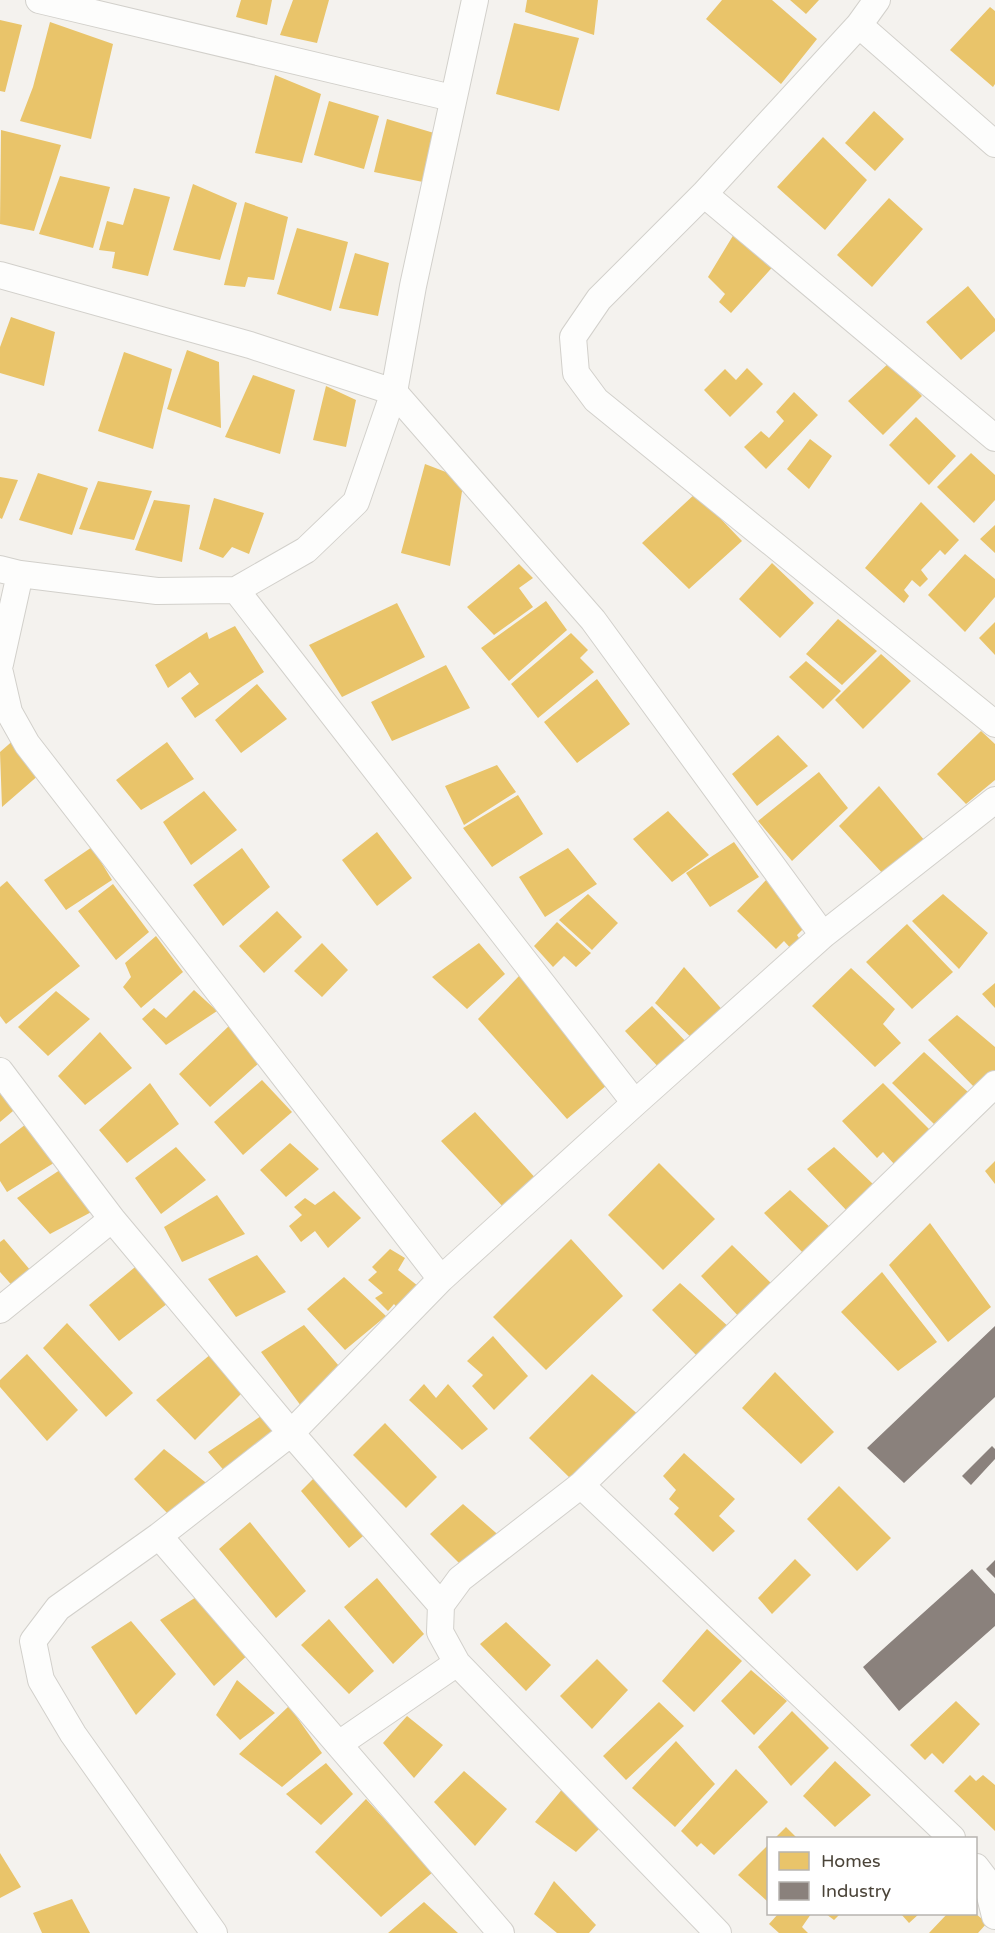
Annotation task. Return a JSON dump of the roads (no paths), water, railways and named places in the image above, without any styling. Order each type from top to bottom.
[{"type":"street","points":[[39,0],[452,98]]},
{"type":"street","points":[[0,664],[10,572],[157,591],[236,590],[306,550],[356,502],[394,392],[452,98],[475,0]]},
{"type":"street","points":[[877,0],[859,25],[704,194],[599,299],[573,337],[576,373],[596,400],[995,724]]},
{"type":"street","points":[[859,25],[995,144]]},
{"type":"street","points":[[704,194],[995,438]]},
{"type":"street","points":[[0,275],[250,345],[394,392],[593,620],[823,935]]},
{"type":"street","points":[[236,590],[634,1102]]},
{"type":"street","points":[[0,673],[9,712],[27,744],[441,1279]]},
{"type":"street","points":[[208,1931],[74,1734],[41,1680],[33,1641],[58,1608],[159,1536],[291,1433],[441,1279],[634,1102],[823,935],[995,800]]},
{"type":"street","points":[[0,1071],[112,1219],[291,1433],[441,1605]]},
{"type":"street","points":[[718,1933],[457,1663],[440,1632],[441,1605],[460,1579],[581,1485],[992,1093]]},
{"type":"street","points":[[0,1310],[112,1219]]},
{"type":"street","points":[[581,1485],[950,1837]]},
{"type":"street","points":[[159,1536],[501,1933]]},
{"type":"street","points":[[339,1744],[457,1663]]},
{"type":"street","points":[[977,1869],[986,1880],[995,1916]]},
{"type":"street","points":[[991,1933],[995,1923]]}]
